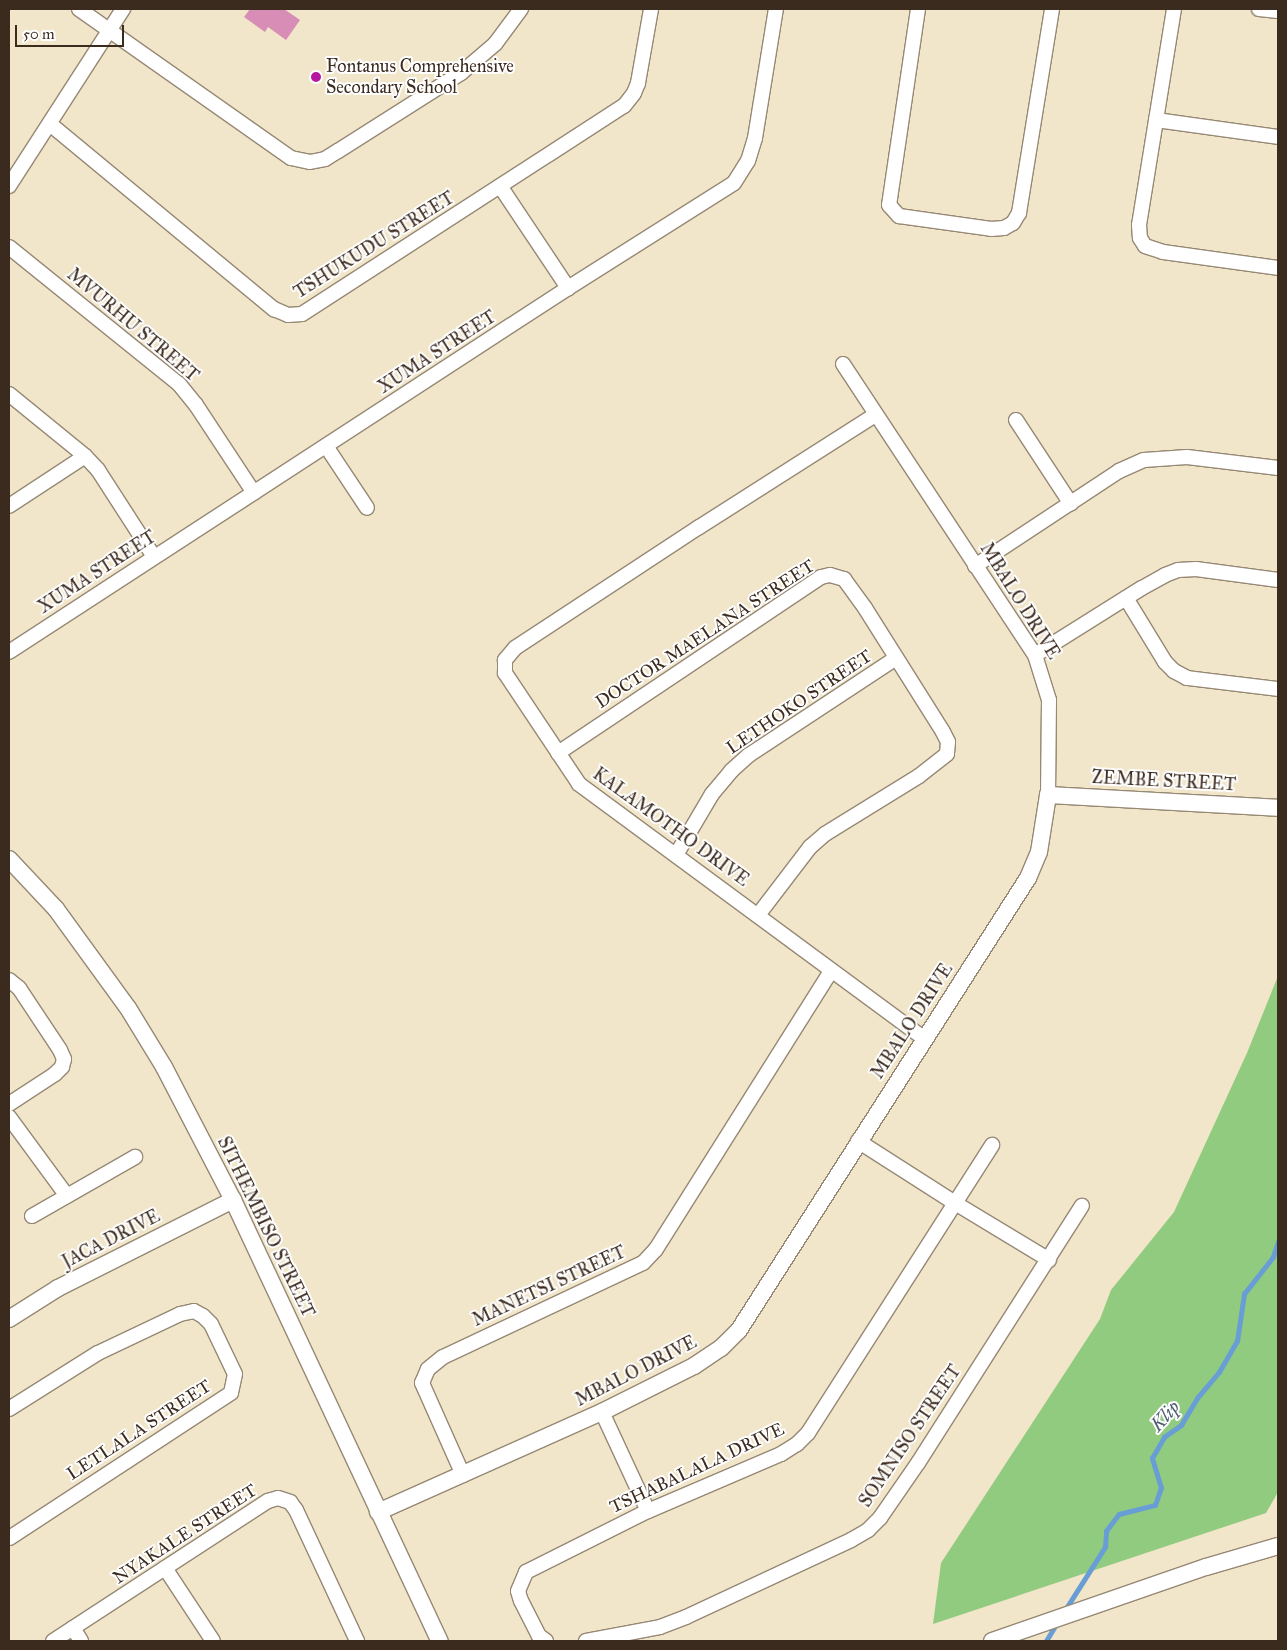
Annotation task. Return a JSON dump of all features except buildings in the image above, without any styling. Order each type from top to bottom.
[{"type":"street","points":[[79,9],[291,158],[310,162],[325,159],[461,73],[495,44],[521,9]]},
{"type":"street","points":[[9,186],[123,9]]},
{"type":"street","name":"TSHUKUDU STREET","points":[[50,124],[274,309],[288,315],[302,314],[311,310],[627,102],[638,83],[650,9]]},
{"type":"street","name":"XUMA STREET","points":[[9,652],[568,288],[724,190],[737,178],[748,160],[755,138],[776,9]]},
{"type":"street","points":[[918,9],[889,205],[899,216],[991,230],[1004,228],[1013,223],[1019,213],[1052,9]]},
{"type":"street","points":[[1174,9],[1139,225],[1140,238],[1145,246],[1163,252],[1278,268]]},
{"type":"street","points":[[1259,9],[1278,11]]},
{"type":"street","points":[[1156,120],[1278,137]]},
{"type":"street","points":[[500,186],[568,288]]},
{"type":"street","name":"MVURHU STREET","points":[[9,247],[179,384],[196,405],[254,493]]},
{"type":"street","name":"MBALO DRIVE","points":[[378,1512],[602,1412],[694,1366],[721,1348],[739,1330],[858,1141],[1028,878],[1039,852],[1048,795],[1049,700],[1035,655],[844,364]]},
{"type":"street","points":[[9,394],[85,456],[98,470],[154,557]]},
{"type":"street","name":"KALAMOTHO DRIVE","points":[[876,415],[699,527],[510,653],[505,660],[505,666],[509,681],[579,784],[925,1039]]},
{"type":"street","points":[[1016,420],[1071,504]]},
{"type":"street","points":[[326,446],[367,508]]},
{"type":"street","points":[[9,506],[85,456]]},
{"type":"street","points":[[975,566],[1119,471],[1144,460],[1187,457],[1278,468]]},
{"type":"street","points":[[1035,655],[1126,598],[1165,575],[1178,570],[1196,569],[1278,580]]},
{"type":"street","name":"DOCTOR MAELANA STREET","points":[[558,753],[821,577],[830,575],[844,579],[943,732],[948,749],[946,757],[825,834],[810,847],[758,915]]},
{"type":"street","points":[[1126,598],[1165,662],[1174,671],[1187,678],[1278,689]]},
{"type":"street","name":"LETHOKO STREET","points":[[676,855],[712,794],[737,766],[823,705],[896,658]]},
{"type":"street","name":"ZEMBE STREET","points":[[1048,795],[1278,808]]},
{"type":"street","name":"SITHEMBISO STREET","points":[[9,859],[56,909],[128,1008],[164,1067],[233,1200],[440,1641]]},
{"type":"street","name":"MANETSI STREET","points":[[463,1475],[422,1383],[428,1369],[443,1356],[633,1270],[643,1263],[656,1249],[831,971]]},
{"type":"street","points":[[9,980],[19,988],[60,1050],[64,1060],[62,1067],[54,1074],[9,1104]]},
{"type":"street","points":[[9,1117],[67,1196]]},
{"type":"street","points":[[858,1141],[1048,1260]]},
{"type":"street","name":"TSHABALALA DRIVE","points":[[546,1641],[539,1636],[521,1601],[518,1591],[526,1572],[648,1511],[781,1454],[797,1444],[808,1433],[992,1145]]},
{"type":"street","points":[[32,1216],[135,1157]]},
{"type":"street","name":"JACA DRIVE","points":[[9,1319],[58,1288],[233,1200]]},
{"type":"street","name":"SOMNISO STREET","points":[[586,1641],[660,1627],[686,1617],[851,1540],[868,1530],[880,1518],[918,1463],[1082,1206]]},
{"type":"street","name":"LETLALA STREET","points":[[9,1408],[98,1353],[180,1314],[194,1312],[203,1316],[210,1324],[235,1374],[231,1393],[10,1534]]},
{"type":"street","points":[[602,1412],[648,1511]]},
{"type":"street","name":"NYAKALE STREET","points":[[53,1641],[268,1501],[278,1498],[290,1502],[311,1540],[357,1641]]},
{"type":"street","points":[[992,1641],[1206,1567],[1278,1546]]},
{"type":"street","points":[[165,1568],[213,1641]]},
{"type":"street","points":[[73,1628],[82,1641]]},
{"type":"green space","points":[[1278,976],[1278,1492],[1266,1513],[933,1624],[941,1563],[1100,1319],[1111,1290],[1174,1212],[1247,1053]]},
{"type":"waterway","name":"Klip","points":[[1065,1610],[1105,1547],[1106,1531],[1119,1514],[1155,1505],[1161,1488],[1152,1458],[1164,1437],[1181,1425],[1198,1397],[1219,1372],[1237,1341],[1244,1294],[1273,1257],[1278,1242]]},
{"type":"waterway","name":"Klip","points":[[1046,1641],[1057,1623]]},
{"type":"place","name":"Fontanus Comprehensive Secondary School","points":[[316,77]]}]
